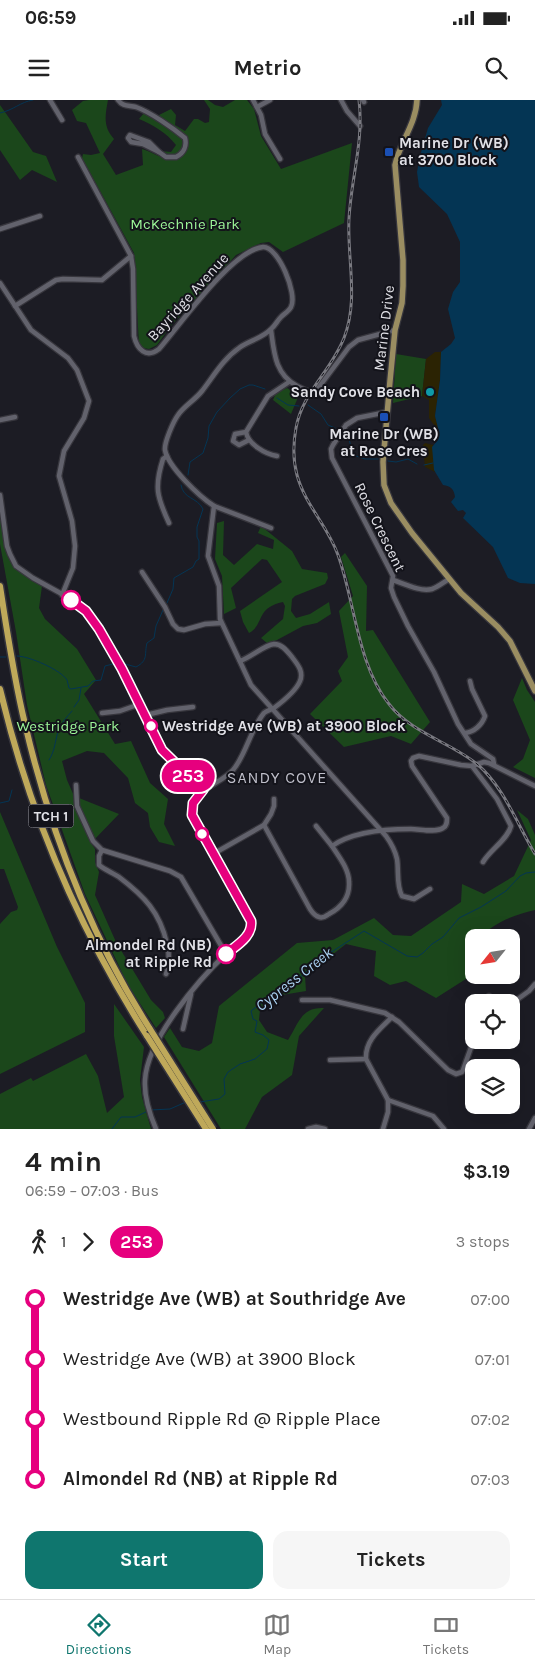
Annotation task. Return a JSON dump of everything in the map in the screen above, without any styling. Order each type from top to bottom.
[{"type":"highway","name":"TCH 1","points":[[0,586],[25,725],[56,830],[78,888],[99,936],[149,1032],[206,1129]]},
{"type":"highway","name":"TCH 1","points":[[0,689],[23,773],[56,863],[100,956],[212,1129]]},
{"type":"main road","name":"Marine Drive","points":[[418,100],[413,122],[397,153],[395,165],[403,260],[403,286],[390,381],[383,477],[386,493],[395,511],[449,579],[510,641],[535,691]]},
{"type":"street","points":[[50,100],[62,120]]},
{"type":"street","points":[[118,100],[124,105],[138,108],[185,138],[186,146],[182,153],[176,157],[169,158],[147,146],[131,142],[128,136],[132,135],[149,142],[159,152]]},
{"type":"street","points":[[253,100],[265,134],[280,159]]},
{"type":"street","points":[[257,107],[270,100]]},
{"type":"street","points":[[341,100],[347,112],[360,126]]},
{"type":"street","points":[[15,306],[56,280],[102,280],[131,256],[78,157]]},
{"type":"street","points":[[0,229],[40,216]]},
{"type":"street","name":"Bayridge Avenue","points":[[131,256],[134,332],[137,346],[148,354],[156,351],[198,300],[229,268],[250,251],[263,247],[271,249],[277,256],[293,295],[291,306],[271,330],[238,348],[178,416],[167,439],[165,448],[167,456],[163,458],[157,483],[159,502],[169,523]]},
{"type":"street","points":[[0,283],[31,330],[68,358],[77,370],[89,401],[84,418],[64,451],[59,476],[72,521],[75,546],[73,568],[62,595]]},
{"type":"street","points":[[271,330],[274,358],[279,370],[289,382],[308,392],[316,391],[349,347],[358,340],[396,330]]},
{"type":"street","points":[[249,440],[238,445],[233,441],[235,434],[246,432],[268,396],[289,382]]},
{"type":"street","name":"Rose Crescent","points":[[388,410],[357,418],[346,425],[333,445],[331,454],[393,576],[392,588],[394,597],[434,672],[458,724],[471,744],[493,759],[494,764],[535,786]]},
{"type":"street","points":[[0,420],[15,417]]},
{"type":"street","points":[[246,432],[249,440],[269,455],[277,456]]},
{"type":"street","points":[[167,456],[187,484],[204,500],[214,506],[271,528]]},
{"type":"street","points":[[0,495],[7,546],[14,563],[33,578],[79,605],[96,624],[122,669],[162,750],[203,790]]},
{"type":"street","points":[[214,506],[208,556],[219,586],[219,615],[221,623],[251,685],[393,845],[396,855],[399,890],[402,896],[414,899],[430,889]]},
{"type":"street","points":[[142,572],[165,607],[173,624],[178,629],[184,630],[205,624],[221,623]]},
{"type":"street","points":[[394,580],[414,588],[433,589],[449,579]]},
{"type":"street","points":[[156,1129],[145,1083],[148,1063],[158,1039],[192,992],[226,954],[249,934],[252,929],[251,921],[192,815],[193,803],[203,790],[228,775],[234,769],[265,712],[287,696],[299,684],[301,674],[297,664],[285,649],[277,644],[270,645],[240,661]]},
{"type":"street","points":[[465,733],[469,733],[479,726],[485,716],[470,681]]},
{"type":"street","points":[[102,713],[120,712],[140,704]]},
{"type":"street","points":[[146,716],[167,710],[193,707]]},
{"type":"street","points":[[332,846],[340,840],[381,830],[412,828],[436,830],[443,828],[447,818],[412,766],[413,758],[419,756],[472,766],[484,762],[494,764]]},
{"type":"street","points":[[472,766],[497,799],[511,826],[510,831],[483,862]]},
{"type":"street","points":[[76,785],[77,806],[93,841],[102,850],[170,871],[181,877],[226,954]]},
{"type":"street","points":[[213,854],[264,825],[271,814],[274,799]]},
{"type":"street","points":[[264,825],[310,909],[320,918],[344,904],[350,881],[347,870],[332,846],[316,826]]},
{"type":"street","points":[[102,850],[99,856],[99,865],[118,876],[139,893],[158,916],[168,947],[169,968],[166,974]]},
{"type":"street","points":[[520,998],[535,984]]},
{"type":"street","points":[[183,1029],[192,992]]},
{"type":"street","points":[[302,1000],[330,1000],[376,1010],[392,1017],[448,1070],[456,1074],[464,1070],[471,1049]]},
{"type":"street","points":[[384,1129],[388,1112],[388,1100],[366,1059],[366,1051],[370,1041],[392,1017]]},
{"type":"street","points":[[330,1060],[366,1059]]},
{"type":"street","points":[[388,1100],[433,1116],[444,1129]]},
{"type":"street","points":[[529,1129],[535,1118]]},
{"type":"street","points":[[308,1129],[316,1127],[325,1129]]},
{"type":"green space","name":"McKechnie Park","points":[[108,100],[106,126],[114,139],[103,154],[116,175],[143,165],[142,149],[163,158],[176,159],[187,142],[158,118],[159,115],[171,109],[176,115],[175,125],[185,131],[194,119],[205,123],[209,122],[210,109],[204,100],[223,107],[235,100],[247,100],[254,109],[261,136],[281,169],[352,143],[344,223],[283,252],[269,242],[261,243],[236,255],[170,327],[157,345],[149,349],[143,348],[139,345],[134,253],[82,158],[83,154],[100,153],[86,123],[77,121],[72,110],[83,101]]},
{"type":"green space","points":[[0,105],[33,152],[46,156],[57,182],[32,170],[20,180],[0,150]]},
{"type":"green space","points":[[144,113],[183,139],[184,143],[180,151],[169,157],[160,151],[171,152],[176,145],[159,129],[139,119]]},
{"type":"green space","points":[[396,354],[426,359],[422,396],[393,403]]},
{"type":"green space","points":[[287,388],[299,395],[291,414],[273,400],[276,393]]},
{"type":"green space","name":"Westridge Park","points":[[0,513],[6,548],[19,570],[42,586],[39,608],[45,619],[77,649],[96,680],[84,694],[115,744],[131,741],[150,783],[168,799],[164,824],[175,846],[159,842],[150,827],[148,813],[135,803],[128,778],[104,753],[87,751],[62,761],[74,796],[119,814],[91,843],[95,849],[95,862],[99,872],[95,895],[116,942],[151,1000],[163,1012],[165,1018],[156,1028],[128,985],[85,894],[46,785],[27,705],[0,544]]},
{"type":"green space","points":[[224,521],[223,555],[234,565],[257,544],[273,549],[274,540],[258,533],[261,526],[292,551],[302,569],[327,573],[328,578],[325,584],[292,599],[291,611],[296,618],[310,614],[329,602],[331,614],[317,623],[303,626],[277,640],[267,643],[261,638],[283,619],[285,606],[283,602],[268,608],[254,629],[249,633],[240,611],[282,582],[267,560],[262,559],[231,588],[236,608],[224,614],[222,576],[215,559],[217,523]]},
{"type":"green space","points":[[345,553],[367,586],[366,631],[373,630],[430,722],[411,744],[391,736],[344,747],[310,714],[342,681],[338,671],[348,657],[339,611],[353,596],[341,557]]},
{"type":"green space","points":[[522,678],[535,702],[535,778],[513,767],[523,759],[530,740],[513,700]]},
{"type":"green space","points":[[517,810],[528,819],[535,835],[535,910],[507,919],[490,929],[465,929],[465,980],[436,998],[406,981],[390,985],[374,976],[376,951],[346,944],[305,976],[306,991],[282,995],[260,1010],[259,1020],[267,1032],[288,1040],[305,1013],[316,1008],[324,1008],[299,1036],[292,1075],[262,1097],[245,1129],[221,1129],[164,1037],[170,1028],[182,1047],[199,1051],[212,1043],[219,1006],[297,943],[333,940],[374,918],[393,935],[411,936],[461,902],[462,884],[484,894],[514,876],[531,840]]},
{"type":"green space","points":[[0,812],[57,947],[85,1003],[85,1032],[0,1074],[0,924],[18,907],[4,869],[0,869]]},
{"type":"green space","points":[[114,1004],[144,1047],[140,1080],[142,1097],[151,1129],[0,1129],[0,1094],[31,1078],[33,1081],[86,1054],[98,1076],[107,1113],[124,1097],[114,1036]]},
{"type":"sand","name":"Sandy Cove Beach","points":[[435,352],[441,352],[440,380],[435,416],[439,432],[429,418],[429,400],[422,396],[426,359]]},
{"type":"sand","points":[[425,443],[433,445],[439,474],[425,467],[423,445]]},
{"type":"water","points":[[441,100],[535,100],[535,584],[520,583],[508,578],[493,547],[463,518],[466,513],[463,510],[458,511],[451,502],[455,497],[453,490],[443,485],[434,470],[432,447],[438,440],[439,432],[435,416],[440,380],[441,352],[455,338],[448,309],[453,292],[460,282],[460,242],[447,214],[419,187],[417,172],[428,128],[442,105]]},
{"type":"waterway","points":[[0,113],[33,100]]},
{"type":"waterway","points":[[188,475],[190,462],[203,453],[208,438],[209,426],[217,412],[240,389],[249,385],[265,389]]},
{"type":"waterway","points":[[277,398],[288,405],[299,406]]},
{"type":"waterway","points":[[308,405],[321,414],[328,425],[335,428]]},
{"type":"waterway","points":[[345,435],[349,439],[353,455],[365,459],[378,459]]},
{"type":"waterway","points":[[388,461],[396,462],[408,459],[417,464]]},
{"type":"waterway","points":[[424,465],[433,463]]},
{"type":"waterway","points":[[167,603],[173,589],[174,578],[193,567],[199,559],[197,527],[203,509],[184,493],[181,485]]},
{"type":"waterway","points":[[125,664],[136,667],[143,662],[147,643],[154,638],[156,626],[163,610]]},
{"type":"waterway","points":[[17,656],[37,661],[52,668],[64,676],[71,689],[88,686],[93,681],[101,680],[105,666],[113,664]]},
{"type":"waterway","points":[[0,657],[6,657]]},
{"type":"waterway","points":[[74,707],[79,700],[81,688]]},
{"type":"waterway","points":[[49,760],[54,750],[59,729],[72,711]]},
{"type":"waterway","points":[[0,803],[9,801],[12,790]]},
{"type":"waterway","name":"Cypress Creek","points":[[200,1102],[219,1099],[225,1094],[224,1079],[228,1072],[240,1064],[255,1059],[267,1049],[269,1040],[255,1032],[257,1021],[253,1019],[251,1011],[280,989],[305,974],[314,960],[333,951],[364,931],[407,956],[417,957],[443,937],[459,918],[506,891],[520,876],[535,872]]},
{"type":"waterway","name":"Cypress Creek","points":[[151,1110],[170,1109],[186,1102]]},
{"type":"waterway","name":"Cypress Creek","points":[[112,1129],[121,1117],[135,1117],[148,1111]]},
{"type":"railway","points":[[359,100],[359,145],[349,219],[351,309],[344,338],[332,361],[310,393],[299,415],[294,446],[297,475],[305,496],[334,544],[344,573],[363,652],[378,688],[389,704],[408,723],[455,749],[487,773],[509,806],[535,854]]},
{"type":"bus line","name":"253","points":[[71,600],[86,611],[99,629],[122,669],[162,750],[203,790],[193,803],[192,815],[251,921],[252,929],[249,934],[226,954]]},
{"type":"place","name":"Marine Dr (WB) at 3700 Block","points":[[389,152]]},
{"type":"place","name":"Sandy Cove Beach","points":[[430,392]]},
{"type":"place","name":"Marine Dr (WB) at Rose Cres","points":[[384,417]]},
{"type":"place","name":"Westridge Ave (WB) at 3900 Block","points":[[151,726]]},
{"type":"place","name":"Almondel Rd (NB) at Ripple Rd","points":[[226,954]]},
{"type":"district","name":"SANDY COVE","points":[[277,777]]}]
